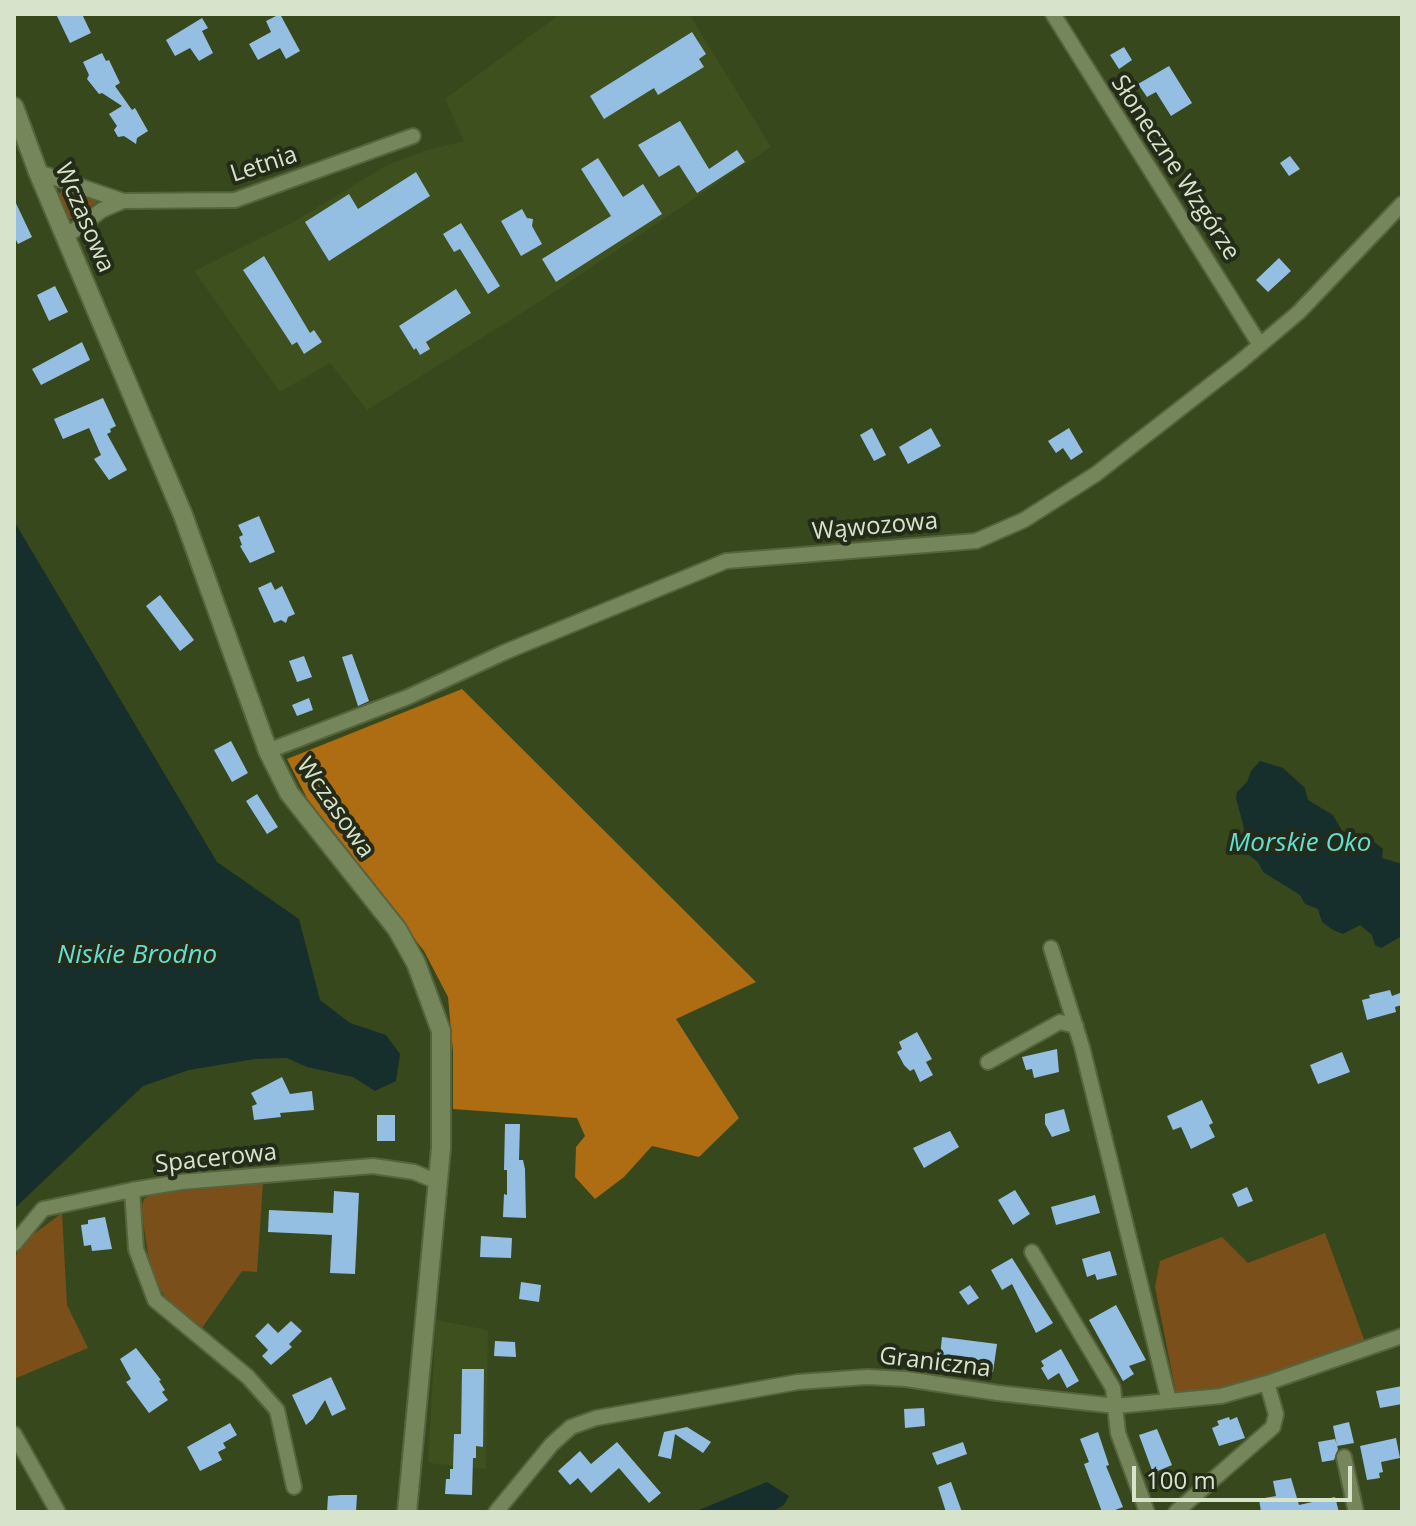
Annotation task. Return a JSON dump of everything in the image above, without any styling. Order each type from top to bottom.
[{"type":"street","name":"Słoneczne Wzgórze","points":[[1053,14],[1122,129],[1260,345]]},
{"type":"street","name":"Wczasowa","points":[[14,107],[38,172],[183,515],[268,751],[289,793],[397,929],[416,963],[441,1031],[441,1148],[407,1512]]},
{"type":"street","name":"Letnia","points":[[38,172],[123,201],[235,200],[413,136]]},
{"type":"street","name":"Letnia","points":[[65,237],[102,210],[123,201]]},
{"type":"street","name":"Wąwozowa","points":[[268,751],[408,697],[519,646],[726,561],[976,541],[1024,520],[1096,474],[1260,345],[1299,312],[1402,204]]},
{"type":"street","points":[[1051,948],[1076,1026],[1169,1401]]},
{"type":"street","points":[[988,1062],[1060,1022],[1076,1026]]},
{"type":"street","name":"Spacerowa","points":[[14,1244],[43,1209],[181,1182],[373,1166],[414,1172],[438,1182]]},
{"type":"street","points":[[132,1190],[136,1249],[155,1300],[248,1377],[277,1410],[294,1487]]},
{"type":"street","points":[[1032,1252],[1113,1388],[1118,1433],[1147,1512]]},
{"type":"street","name":"Graniczna","points":[[496,1512],[535,1464],[571,1427],[596,1418],[798,1382],[867,1377],[906,1379],[1116,1406],[1221,1396],[1402,1336]]},
{"type":"street","points":[[1176,1512],[1273,1427],[1276,1414],[1267,1383]]},
{"type":"street","points":[[14,1434],[58,1512]]},
{"type":"street","points":[[1344,1457],[1356,1512]]},
{"type":"shaded area","points":[[560,14],[689,14],[771,147],[544,299],[367,410],[330,363],[280,392],[194,271],[297,220],[387,165],[427,150],[464,141],[445,99]]},
{"type":"shaded area","points":[[64,188],[97,199],[96,203],[73,219],[66,218],[56,197]]},
{"type":"shaded area","points":[[462,689],[756,982],[676,1019],[739,1118],[699,1157],[652,1146],[624,1177],[595,1199],[575,1177],[576,1147],[585,1136],[577,1118],[453,1109],[453,1052],[448,997],[424,951],[309,802],[287,759]]},
{"type":"shaded area","points":[[263,1183],[257,1272],[242,1271],[202,1328],[166,1299],[151,1272],[141,1209],[144,1199],[152,1194]]},
{"type":"shaded area","points":[[62,1213],[67,1305],[88,1348],[14,1379],[14,1259],[23,1242]]},
{"type":"shaded area","points":[[1325,1233],[1365,1342],[1263,1381],[1177,1398],[1155,1287],[1160,1261],[1222,1237],[1248,1263]]},
{"type":"shaded area","points":[[436,1320],[488,1330],[486,1469],[428,1463]]},
{"type":"water","name":"Niskie Brodno","points":[[14,521],[217,862],[299,919],[320,1000],[350,1023],[386,1035],[400,1054],[396,1081],[375,1091],[353,1077],[307,1067],[287,1058],[255,1059],[189,1070],[143,1086],[14,1209]]},
{"type":"water","name":"Morskie Oko","points":[[1260,761],[1283,768],[1305,788],[1308,800],[1333,815],[1342,837],[1349,841],[1373,841],[1383,849],[1382,858],[1402,864],[1402,936],[1381,948],[1375,945],[1372,935],[1360,925],[1343,934],[1333,930],[1322,922],[1318,909],[1305,904],[1300,895],[1263,872],[1258,862],[1245,852],[1245,832],[1236,798],[1237,792]]},
{"type":"water","points":[[767,1482],[789,1496],[784,1505],[771,1512],[694,1512]]},
{"type":"building","points":[[56,14],[82,14],[91,33],[70,43]]},
{"type":"building","points":[[280,14],[300,51],[286,59],[280,48],[258,60],[249,44],[271,32],[266,21]]},
{"type":"building","points":[[202,18],[208,28],[202,31],[213,53],[199,61],[190,48],[175,56],[166,40]]},
{"type":"building","points":[[692,32],[706,54],[699,59],[704,67],[658,95],[654,88],[604,119],[590,96]]},
{"type":"building","points":[[1124,47],[1132,60],[1119,69],[1110,55]]},
{"type":"building","points":[[102,53],[106,61],[109,60],[120,83],[115,86],[132,110],[135,108],[148,131],[137,138],[136,144],[124,136],[118,137],[114,130],[117,126],[109,114],[122,106],[99,94],[87,79],[89,75],[83,62]]},
{"type":"building","points":[[1169,66],[1192,103],[1171,116],[1156,92],[1147,97],[1138,84]]},
{"type":"building","points":[[680,121],[709,169],[737,150],[745,162],[697,193],[679,165],[659,177],[638,145]]},
{"type":"building","points":[[1290,156],[1300,169],[1289,176],[1280,163]]},
{"type":"building","points":[[598,158],[623,197],[643,184],[662,214],[556,282],[542,259],[611,216],[581,169]]},
{"type":"building","points":[[416,172],[430,196],[329,261],[305,222],[349,194],[358,209]]},
{"type":"building","points":[[14,199],[32,237],[18,244],[14,236]]},
{"type":"building","points":[[522,209],[527,218],[533,219],[532,226],[542,244],[521,256],[501,221]]},
{"type":"building","points":[[461,223],[500,286],[488,294],[460,249],[454,252],[443,234]]},
{"type":"building","points":[[264,256],[310,333],[314,330],[322,342],[304,354],[297,342],[292,345],[243,270]]},
{"type":"building","points":[[1279,258],[1291,271],[1268,292],[1256,280]]},
{"type":"building","points":[[55,286],[68,312],[49,321],[37,295]]},
{"type":"building","points":[[456,289],[471,313],[426,342],[430,349],[420,355],[399,326]]},
{"type":"building","points":[[82,342],[90,360],[41,385],[32,369]]},
{"type":"building","points":[[103,398],[116,426],[107,434],[127,470],[109,480],[94,459],[101,455],[89,428],[63,439],[54,419]]},
{"type":"building","points":[[872,428],[886,455],[874,461],[860,435]]},
{"type":"building","points":[[931,428],[941,446],[908,464],[899,447]]},
{"type":"building","points":[[1069,428],[1083,452],[1071,460],[1063,448],[1056,453],[1048,441]]},
{"type":"building","points":[[259,516],[275,552],[250,563],[240,546],[239,537],[243,535],[238,525]]},
{"type":"building","points":[[271,582],[275,590],[282,586],[295,614],[288,617],[286,623],[281,620],[274,623],[258,588]]},
{"type":"building","points":[[160,595],[194,640],[180,651],[146,606]]},
{"type":"building","points":[[352,654],[369,701],[358,706],[342,657]]},
{"type":"building","points":[[304,656],[312,677],[297,682],[289,661]]},
{"type":"building","points":[[309,698],[313,710],[297,716],[292,705]]},
{"type":"building","points":[[231,741],[248,773],[232,782],[214,750]]},
{"type":"building","points":[[257,794],[278,827],[267,834],[246,801]]},
{"type":"building","points":[[1390,990],[1392,996],[1400,993],[1402,1005],[1395,1007],[1396,1012],[1367,1020],[1362,1000]]},
{"type":"building","points":[[917,1032],[932,1059],[926,1062],[933,1075],[920,1082],[914,1069],[910,1071],[904,1065],[897,1052],[902,1049],[899,1042]]},
{"type":"building","points":[[1057,1049],[1059,1072],[1034,1078],[1032,1069],[1026,1070],[1022,1057]]},
{"type":"building","points":[[1342,1052],[1350,1072],[1318,1084],[1310,1065]]},
{"type":"building","points":[[282,1077],[290,1094],[312,1091],[314,1110],[280,1113],[281,1117],[254,1120],[252,1106],[257,1104],[251,1093]]},
{"type":"building","points":[[1202,1100],[1213,1123],[1209,1125],[1215,1137],[1191,1149],[1181,1127],[1173,1130],[1167,1116]]},
{"type":"building","points":[[1064,1109],[1070,1131],[1052,1137],[1045,1124],[1045,1114]]},
{"type":"building","points":[[377,1115],[395,1115],[395,1141],[377,1141]]},
{"type":"building","points":[[505,1124],[520,1124],[519,1160],[523,1160],[525,1169],[526,1218],[503,1217],[504,1194],[507,1195]]},
{"type":"building","points":[[950,1131],[959,1147],[924,1168],[913,1148]]},
{"type":"building","points":[[1247,1187],[1253,1201],[1238,1207],[1232,1194]]},
{"type":"building","points":[[1015,1190],[1030,1214],[1013,1225],[998,1200]]},
{"type":"building","points":[[334,1191],[359,1193],[355,1274],[330,1273],[332,1235],[268,1232],[269,1210],[333,1213]]},
{"type":"building","points":[[1095,1195],[1100,1213],[1056,1225],[1051,1207]]},
{"type":"building","points":[[105,1217],[112,1249],[92,1251],[91,1245],[84,1246],[81,1225],[88,1224],[88,1220]]},
{"type":"building","points":[[481,1236],[512,1238],[511,1258],[480,1257]]},
{"type":"building","points":[[1110,1251],[1117,1275],[1097,1280],[1095,1274],[1087,1277],[1082,1259]]},
{"type":"building","points":[[1012,1258],[1053,1323],[1036,1333],[1012,1284],[1002,1290],[991,1270]]},
{"type":"building","points":[[521,1282],[541,1285],[539,1302],[519,1299]]},
{"type":"building","points":[[970,1285],[979,1298],[968,1305],[959,1292]]},
{"type":"building","points":[[1116,1305],[1146,1360],[1129,1366],[1134,1374],[1123,1381],[1089,1320]]},
{"type":"building","points":[[291,1321],[302,1331],[289,1344],[292,1347],[271,1365],[262,1356],[268,1350],[255,1336],[268,1323],[278,1333]]},
{"type":"building","points":[[942,1337],[997,1344],[993,1372],[939,1366]]},
{"type":"building","points":[[495,1341],[515,1342],[516,1357],[494,1356]]},
{"type":"building","points":[[136,1348],[161,1380],[165,1390],[162,1392],[168,1400],[149,1413],[126,1382],[131,1379],[120,1359]]},
{"type":"building","points":[[1061,1349],[1079,1381],[1067,1388],[1059,1373],[1048,1380],[1041,1368],[1044,1366],[1041,1361]]},
{"type":"building","points":[[462,1369],[484,1369],[483,1447],[476,1446],[476,1458],[473,1458],[472,1495],[445,1494],[446,1479],[450,1479],[450,1469],[453,1469],[454,1434],[461,1434]]},
{"type":"building","points":[[331,1377],[346,1409],[332,1416],[325,1400],[306,1425],[292,1395]]},
{"type":"building","points":[[1402,1386],[1402,1404],[1380,1408],[1376,1391]]},
{"type":"building","points":[[924,1408],[925,1426],[905,1428],[904,1409]]},
{"type":"building","points":[[1229,1417],[1230,1420],[1237,1417],[1245,1438],[1219,1446],[1212,1428],[1219,1425],[1217,1421]]},
{"type":"building","points":[[1349,1422],[1354,1443],[1337,1446],[1333,1426]]},
{"type":"building","points":[[230,1423],[237,1435],[223,1443],[226,1448],[218,1452],[222,1460],[200,1471],[187,1447]]},
{"type":"building","points":[[687,1427],[711,1442],[703,1453],[675,1434],[671,1459],[658,1456],[664,1432]]},
{"type":"building","points":[[1157,1429],[1172,1465],[1153,1473],[1139,1435]]},
{"type":"building","points":[[1098,1432],[1109,1465],[1106,1466],[1123,1507],[1110,1512],[1102,1512],[1084,1464],[1089,1462],[1080,1439]]},
{"type":"building","points":[[1396,1438],[1400,1458],[1381,1462],[1383,1472],[1379,1473],[1380,1478],[1367,1480],[1360,1446]]},
{"type":"building","points":[[1335,1439],[1338,1449],[1334,1460],[1322,1462],[1318,1442]]},
{"type":"building","points":[[617,1442],[661,1493],[649,1503],[619,1468],[591,1493],[578,1478],[570,1485],[558,1471],[580,1451],[591,1464]]},
{"type":"building","points":[[963,1442],[967,1454],[937,1465],[932,1453]]},
{"type":"building","points":[[1291,1478],[1299,1505],[1335,1497],[1339,1512],[1261,1512],[1259,1499],[1276,1496],[1273,1481]]},
{"type":"building","points":[[951,1482],[962,1512],[946,1512],[938,1487]]},
{"type":"building","points":[[357,1495],[356,1512],[327,1512],[328,1496]]}]
